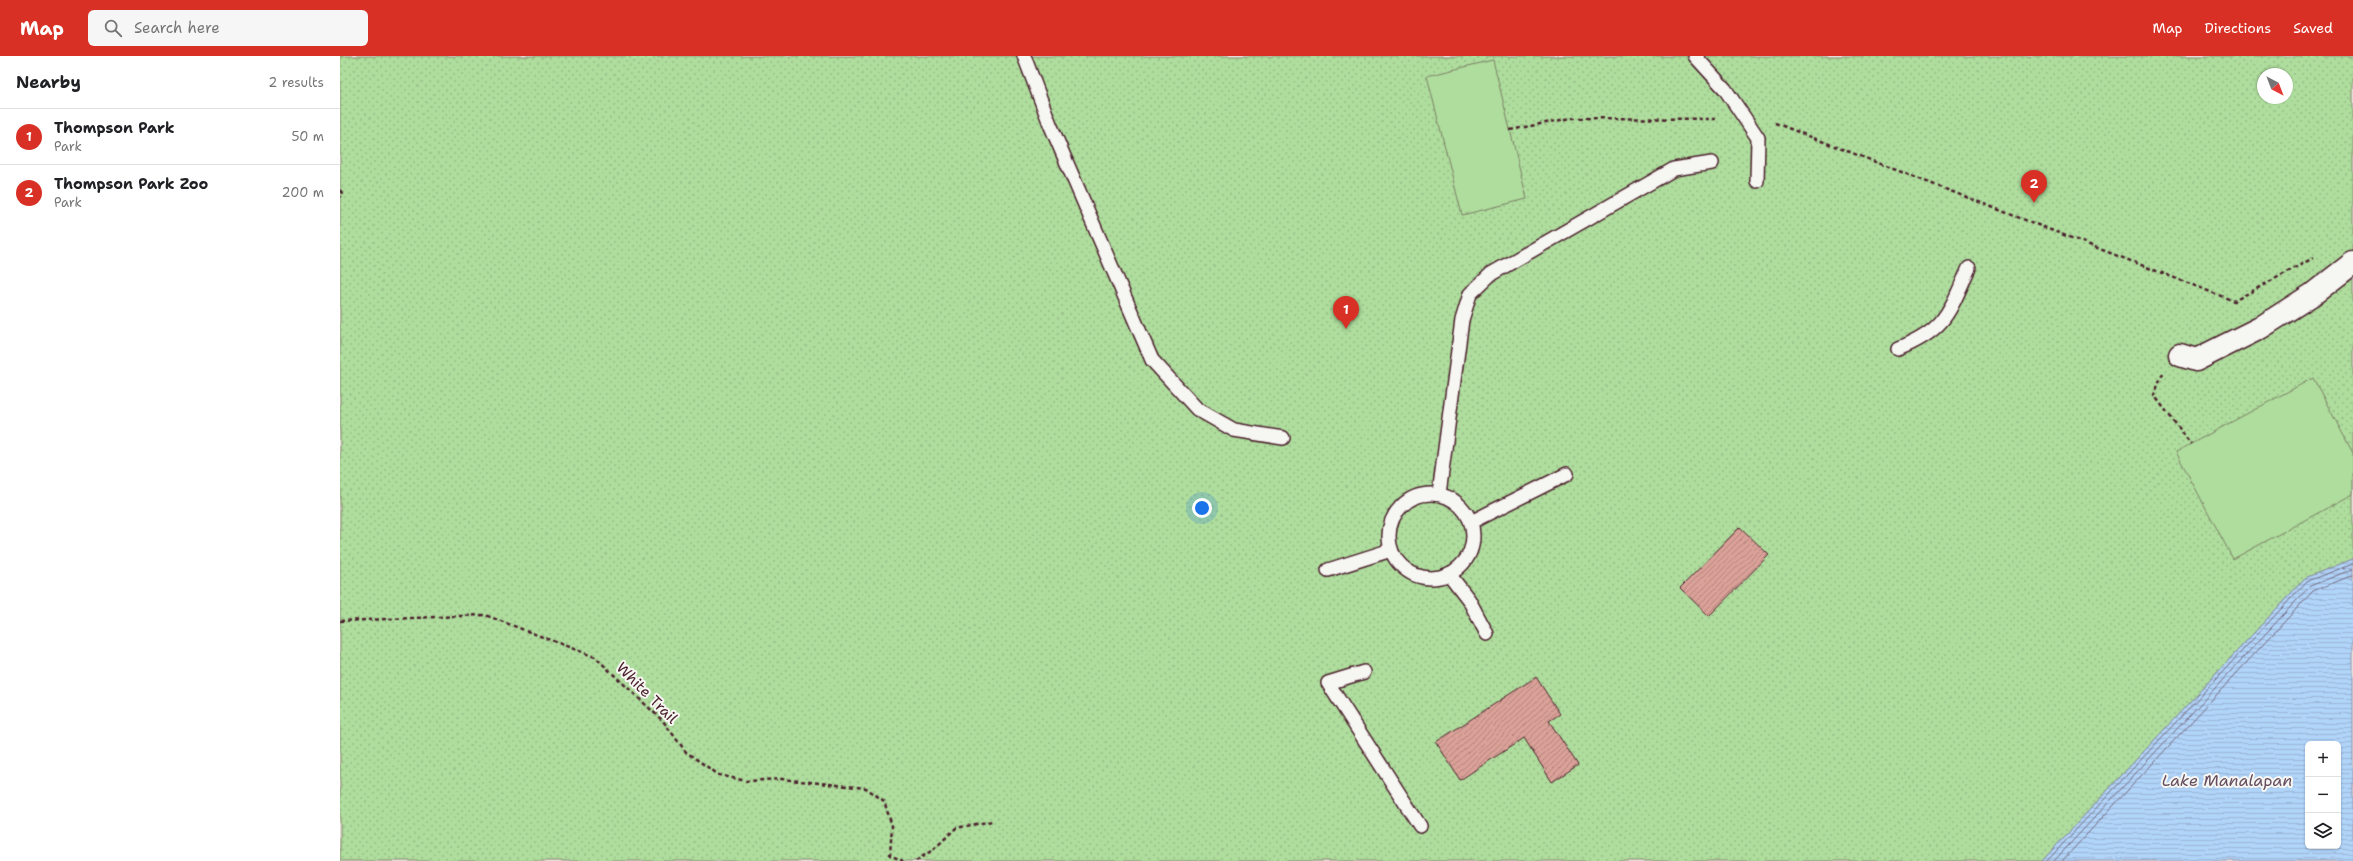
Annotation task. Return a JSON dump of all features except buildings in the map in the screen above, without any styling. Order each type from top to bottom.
[{"type":"street","points":[[2173,360],[2196,360],[2260,328],[2313,294],[2353,264]]},
{"type":"lane","points":[[1024,56],[1053,131],[1152,360],[1197,409],[1234,430],[1283,438]]},
{"type":"lane","points":[[1695,56],[1725,89],[1758,138],[1757,181]]},
{"type":"lane","points":[[1439,494],[1462,320],[1470,294],[1491,274],[1674,169],[1712,163]]},
{"type":"lane","points":[[1898,349],[1920,340],[1938,326],[1952,306],[1969,268]]},
{"type":"lane","points":[[1471,522],[1567,474]]},
{"type":"lane","points":[[1439,494],[1447,496],[1458,503],[1467,513],[1471,522],[1474,539],[1470,552],[1463,564],[1449,574],[1439,578],[1426,578],[1413,575],[1402,568],[1391,550],[1388,532],[1391,519],[1398,508],[1408,500],[1420,495],[1439,494]]},
{"type":"lane","points":[[1328,570],[1391,550]]},
{"type":"lane","points":[[1449,574],[1469,600],[1487,634]]},
{"type":"lane","points":[[1364,672],[1328,683],[1420,826]]},
{"type":"path","points":[[1510,130],[1571,118],[1746,119],[1771,121],[2234,302],[2318,256]]},
{"type":"path","points":[[340,190],[342,193],[340,197]]},
{"type":"path","points":[[2173,360],[2154,395],[2191,444]]},
{"type":"path","name":"White Trail","points":[[340,621],[485,615],[595,657],[663,721],[686,752],[719,775],[746,782],[781,779],[866,788],[884,801],[892,826],[890,855],[903,861]]},
{"type":"path","points":[[916,861],[934,849],[956,828],[992,821]]},
{"type":"green space","points":[[340,56],[2353,56],[2353,559],[2305,578],[2042,861],[340,861]]},
{"type":"green space","points":[[1493,60],[1527,199],[1462,215],[1427,76]]},
{"type":"green space","points":[[2313,378],[2353,453],[2353,494],[2233,559],[2176,452]]},
{"type":"water","name":"Lake Manalapan","points":[[2353,559],[2353,861],[2042,861],[2305,578]]},
{"type":"place","name":"Thompson Park Zoo","points":[[2034,203]]},
{"type":"place","name":"Thompson Park","points":[[1346,329]]}]
